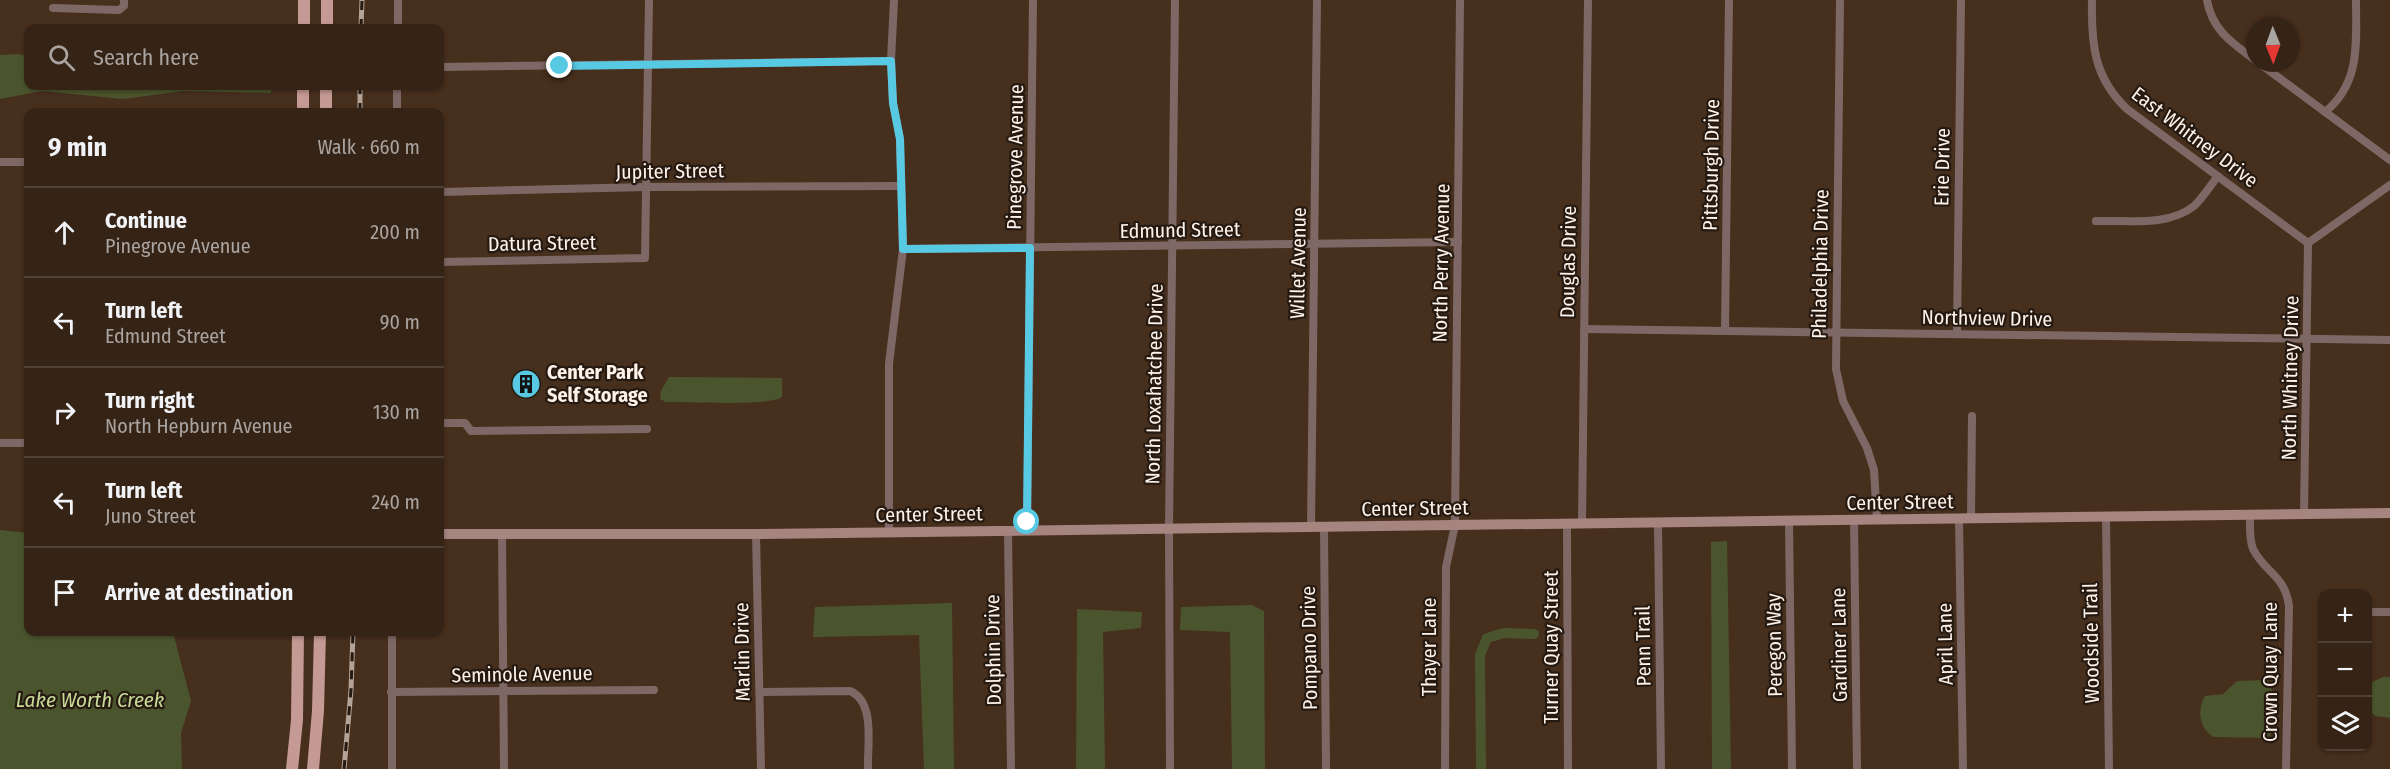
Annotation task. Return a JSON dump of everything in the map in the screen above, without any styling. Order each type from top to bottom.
[{"type":"main road","points":[[304,0],[304,24]]},
{"type":"main road","points":[[327,0],[327,24]]},
{"type":"main road","points":[[303,90],[303,108]]},
{"type":"main road","points":[[326,90],[326,108]]},
{"type":"main road","points":[[292,769],[297,720],[298,636]]},
{"type":"main road","points":[[313,769],[318,711],[320,636]]},
{"type":"street","points":[[53,8],[119,10],[124,6],[124,0]]},
{"type":"street","points":[[398,0],[398,24]]},
{"type":"street","points":[[646,187],[649,0]]},
{"type":"street","points":[[889,533],[889,364],[903,249],[900,139],[893,103],[891,61],[894,0]]},
{"type":"street","name":"Pinegrove Avenue","points":[[1027,531],[1033,0]]},
{"type":"street","name":"North Loxahatchee Drive","points":[[1170,769],[1169,529],[1175,0]]},
{"type":"street","name":"Willet Avenue","points":[[1311,527],[1317,0]]},
{"type":"street","name":"North Perry Avenue","points":[[1455,525],[1460,0]]},
{"type":"street","name":"Douglas Drive","points":[[1582,524],[1588,0]]},
{"type":"street","name":"Pittsburgh Drive","points":[[1725,331],[1729,0]]},
{"type":"street","name":"Philadelphia Drive","points":[[1840,0],[1836,333],[1838,381],[1847,413],[1867,448],[1874,470],[1877,520]]},
{"type":"street","name":"Erie Drive","points":[[1957,334],[1961,0]]},
{"type":"street","name":"East Whitney Drive","points":[[2092,0],[2093,50],[2105,84],[2127,109],[2308,243]]},
{"type":"street","points":[[2207,0],[2213,21],[2221,33],[2246,53]]},
{"type":"street","points":[[2325,112],[2341,95],[2352,75],[2355,59],[2356,0]]},
{"type":"street","points":[[444,67],[891,61]]},
{"type":"street","points":[[2271,72],[2390,160]]},
{"type":"street","points":[[397,90],[397,108]]},
{"type":"street","points":[[0,162],[24,162]]},
{"type":"street","points":[[2096,221],[2161,219],[2175,216],[2194,206],[2218,176]]},
{"type":"street","points":[[2308,243],[2390,185]]},
{"type":"street","name":"Jupiter Street","points":[[444,192],[646,187],[901,186]]},
{"type":"street","name":"Datura Street","points":[[444,262],[645,258],[646,187]]},
{"type":"street","name":"Edmund Street","points":[[903,249],[1458,242]]},
{"type":"street","name":"North Whitney Drive","points":[[2304,514],[2308,243]]},
{"type":"street","name":"Northview Drive","points":[[1584,329],[2390,340]]},
{"type":"street","points":[[1971,519],[1972,416]]},
{"type":"street","points":[[444,423],[465,423],[471,431],[647,429]]},
{"type":"street","points":[[0,443],[24,443]]},
{"type":"street","name":"Center Street","points":[[444,534],[889,533],[2390,513]]},
{"type":"street","name":"Crown Quay Lane","points":[[2250,515],[2250,536],[2254,550],[2280,580],[2288,599],[2286,769]]},
{"type":"street","name":"Woodside Trail","points":[[2106,517],[2109,769]]},
{"type":"street","name":"April Lane","points":[[1959,519],[1963,769]]},
{"type":"street","name":"Gardiner Lane","points":[[1854,520],[1857,769]]},
{"type":"street","name":"Peregon Way","points":[[1789,521],[1792,769]]},
{"type":"street","name":"Penn Trail","points":[[1658,523],[1661,769]]},
{"type":"street","name":"Turner Quay Street","points":[[1567,524],[1568,769]]},
{"type":"street","name":"Thayer Lane","points":[[1445,769],[1446,567],[1455,525]]},
{"type":"street","name":"Pompano Drive","points":[[1324,527],[1326,769]]},
{"type":"street","name":"Dolphin Drive","points":[[1008,531],[1011,769]]},
{"type":"street","points":[[502,534],[504,769]]},
{"type":"street","name":"Marlin Drive","points":[[756,534],[762,769]]},
{"type":"street","points":[[2373,612],[2390,612]]},
{"type":"street","points":[[392,636],[392,769]]},
{"type":"street","name":"Seminole Avenue","points":[[392,692],[654,690]]},
{"type":"street","points":[[760,692],[850,691],[857,694],[862,698],[866,711],[868,769]]},
{"type":"water","points":[[0,55],[24,55],[24,90],[271,90],[271,93],[183,91],[123,99],[42,91],[0,99]]},
{"type":"water","points":[[669,377],[782,378],[782,397],[775,400],[746,403],[666,402],[660,399],[661,391]]},
{"type":"water","name":"Lake Worth Creek","points":[[0,530],[24,533],[24,636],[174,636],[191,701],[181,733],[182,769],[0,769]]},
{"type":"water","points":[[1727,541],[1731,769],[1712,769],[1711,542]]},
{"type":"water","points":[[952,603],[954,769],[924,769],[919,635],[813,637],[815,607]]},
{"type":"water","points":[[1252,605],[1264,611],[1265,769],[1232,769],[1230,632],[1180,630],[1181,607]]},
{"type":"water","points":[[1077,609],[1142,612],[1141,628],[1103,632],[1105,769],[1076,769]]},
{"type":"water","points":[[2383,677],[2390,677],[2390,718],[2372,714],[2372,682]]},
{"type":"water","points":[[2268,680],[2273,694],[2274,709],[2269,738],[2214,737],[2209,734],[2202,724],[2200,713],[2205,696],[2223,694],[2237,681]]},
{"type":"waterway","points":[[1481,769],[1480,655],[1487,638],[1504,633],[1534,634]]},
{"type":"railway","points":[[361,24],[362,0]]},
{"type":"railway","points":[[360,90],[360,108]]},
{"type":"railway","points":[[344,769],[353,636]]},
{"type":"place","name":"Center Park Self Storage","points":[[526,384]]},
{"type":"route","points":[[560,66],[891,61],[893,103],[900,139],[903,249],[1030,248],[1027,522]]}]
